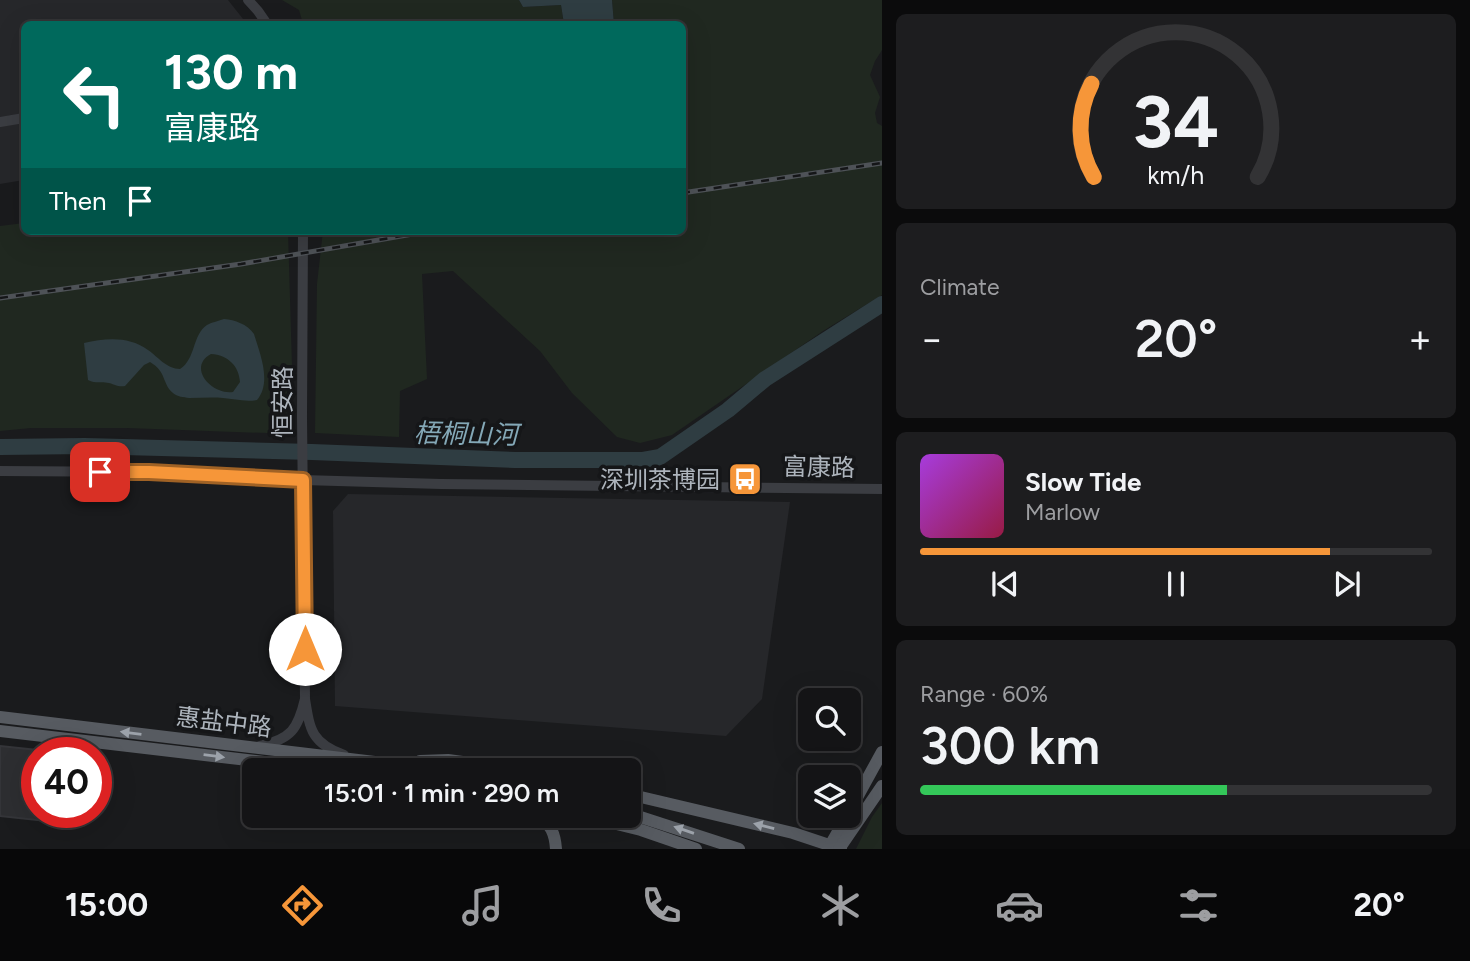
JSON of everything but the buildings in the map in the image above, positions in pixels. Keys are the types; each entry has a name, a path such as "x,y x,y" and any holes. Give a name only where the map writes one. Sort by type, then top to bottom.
{"main road":[{"name":"惠盐中路","path":"0,717 345,758"},
{"name":"惠盐中路","path":"0,731 242,759"},
{"path":"861,790 882,752"},
{"path":"835,848 882,786"},
{"path":"641,797 793,833 835,848"},
{"path":"641,817 739,849"},
{"path":"551,828 556,849"},
{"path":"633,828 696,849"},
{"path":"835,848 843,828"}],"street":[{"path":"247,0 265,21"},
{"path":"0,122 21,118"},
{"name":"恒安路","path":"303,235 302,430 306,699"},
{"name":"富康路","path":"0,471 149,472 441,484 882,489"},
{"path":"254,747 276,743 289,734 298,723 306,699"},
{"path":"306,699 308,720 321,744 351,758"}],"shaded area":[{"path":"0,0 228,0 245,21 21,21 21,180 0,184"},
{"path":"282,0 519,0 523,7 561,5 564,21 302,21 299,10"},
{"path":"519,0 612,0 614,21 564,21 561,5 523,7"},
{"path":"612,0 882,0 882,50 870,75 880,97 875,113 877,123 882,126 882,295 823,331 672,435 640,443 617,437 572,393 540,351 453,271 422,274 427,379 400,391 399,437 315,433 317,284 323,235 686,235 686,21 614,21"},
{"path":"21,223 21,235 288,235 294,434 127,428 31,428 0,431 0,226"},
{"path":"224,319 241,323 254,334 264,376 264,385 257,400 179,396 170,389 159,370 150,362 125,386 88,380 84,343 109,339 133,342 167,365 180,369 189,359 202,329","holes":["211,354 232,362 237,371 240,382 233,392 225,392 210,385 202,373 204,359"]},
{"path":"348,494 790,502 762,699 726,736 335,706 333,511"},
{"path":"882,803 882,849 856,849 872,817"}],"waterway":[{"name":"梧桐山河","path":"0,447 85,446 515,460 643,460 660,457 728,410 765,379 882,304"}],"railway":[{"path":"686,192 882,163"},
{"path":"0,298 241,264 407,235"}],"place":[{"name":"深圳茶博园","path":"745,479"}],"route":[{"path":"100,472 303,480 305,649"}]}
